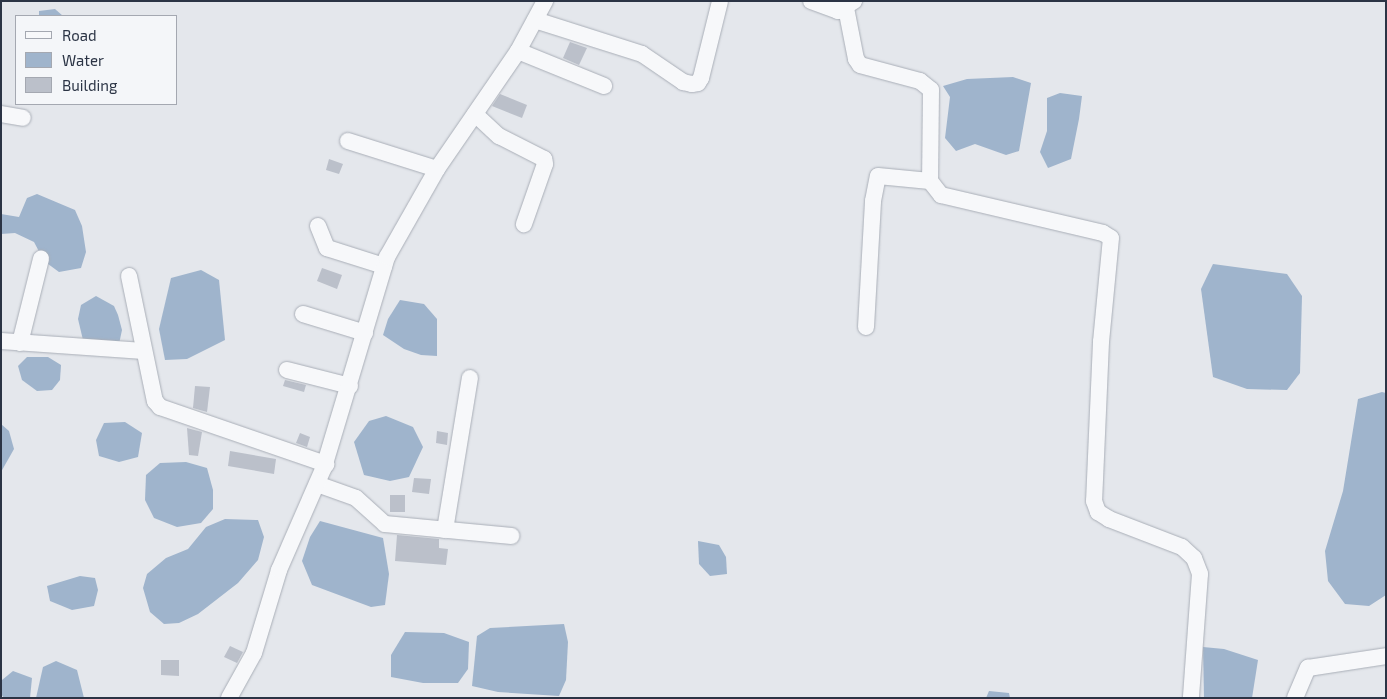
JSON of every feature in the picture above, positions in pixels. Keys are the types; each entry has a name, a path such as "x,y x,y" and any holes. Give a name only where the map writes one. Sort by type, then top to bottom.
{"street":[{"path":"229,698 254,653 279,570 326,464 384,266 437,169 518,51 545,1"},
{"path":"535,20 642,54 683,82 692,84 698,83 701,78 720,1"},
{"path":"812,1 828,9 850,5 856,59 860,65 920,81 931,90 930,181 941,195 1103,233 1110,238 1101,342 1094,502 1098,512 1109,519 1182,547 1194,558 1200,574 1191,698"},
{"path":"518,51 604,86"},
{"path":"1,114 23,118"},
{"path":"474,114 499,136 544,159 545,164 524,224"},
{"path":"348,141 437,169"},
{"path":"866,327 875,180 884,175 930,181"},
{"path":"318,226 327,248 384,266"},
{"path":"20,343 41,259"},
{"path":"129,276 155,401 160,407 326,464"},
{"path":"303,314 365,333"},
{"path":"1,340 20,343 144,351"},
{"path":"287,370 350,386"},
{"path":"445,530 470,378"},
{"path":"317,484 356,498 385,524 511,536"},
{"path":"1294,698 1308,668 1386,656"}],"water":[{"path":"55,9 62,15 39,15 39,11"},
{"path":"1013,77 1031,83 1019,151 1006,155 975,144 956,151 945,138 950,97 943,86 967,79"},
{"path":"1060,93 1082,96 1079,119 1071,159 1048,168 1040,152 1047,131 1047,98"},
{"path":"37,194 75,210 82,226 86,252 81,268 59,272 44,261 34,242 15,233 1,234 1,214 19,217 27,198"},
{"path":"1213,264 1287,274 1302,296 1300,373 1287,390 1247,389 1213,377 1201,289"},
{"path":"201,270 219,280 225,340 187,359 165,360 159,329 171,278"},
{"path":"96,296 114,306 122,330 119,344 83,340 78,319 81,305"},
{"path":"400,300 424,304 437,319 437,356 421,355 404,349 383,335 388,319"},
{"path":"27,357 48,357 61,365 60,380 52,390 37,391 22,380 18,366"},
{"path":"1382,392 1386,393 1386,595 1369,606 1345,604 1328,581 1325,551 1343,491 1358,399"},
{"path":"386,416 413,427 423,447 409,477 390,481 364,475 354,442 369,421"},
{"path":"125,422 142,433 138,457 119,462 99,456 96,440 104,423"},
{"path":"1,424 9,431 14,449 1,472"},
{"path":"186,462 207,468 213,490 213,509 201,523 177,527 154,518 145,500 146,475 160,463"},
{"path":"225,519 258,520 264,537 258,560 238,583 198,614 179,623 164,624 150,612 143,588 147,574 166,558 188,549 206,527"},
{"path":"320,521 383,538 389,574 385,605 371,607 312,585 302,561 310,537"},
{"path":"698,541 719,545 726,557 727,574 710,576 699,564"},
{"path":"80,576 95,578 98,590 94,606 72,610 50,601 47,586"},
{"path":"564,624 568,642 566,680 559,696 498,692 472,686 477,636 490,628"},
{"path":"405,632 444,633 469,642 468,669 458,683 423,683 391,677 391,655"},
{"path":"1203,647 1224,649 1258,660 1252,698 1204,698"},
{"path":"56,661 77,670 84,698 36,698 43,667"},
{"path":"13,671 32,678 30,698 4,698 1,694 2,680"},
{"path":"989,691 1009,693 1010,698 986,698"}],"building":[{"path":"570,42 587,48 579,65 563,58"},
{"path":"500,94 527,105 522,118 492,106"},
{"path":"329,159 343,164 339,174 326,170"},
{"path":"322,268 342,275 337,289 317,281"},
{"path":"285,380 306,385 304,392 283,386"},
{"path":"195,386 210,387 207,412 193,408"},
{"path":"187,428 202,432 198,456 189,455"},
{"path":"437,431 448,433 447,445 436,443"},
{"path":"300,433 310,437 307,447 296,443"},
{"path":"230,451 276,459 274,474 228,466"},
{"path":"414,478 431,479 429,494 412,492"},
{"path":"390,495 405,495 405,512 390,512"},
{"path":"397,535 439,539 439,548 448,549 446,565 395,561"},
{"path":"230,646 243,652 237,663 224,657"},
{"path":"161,660 179,660 179,676 161,675"}]}
